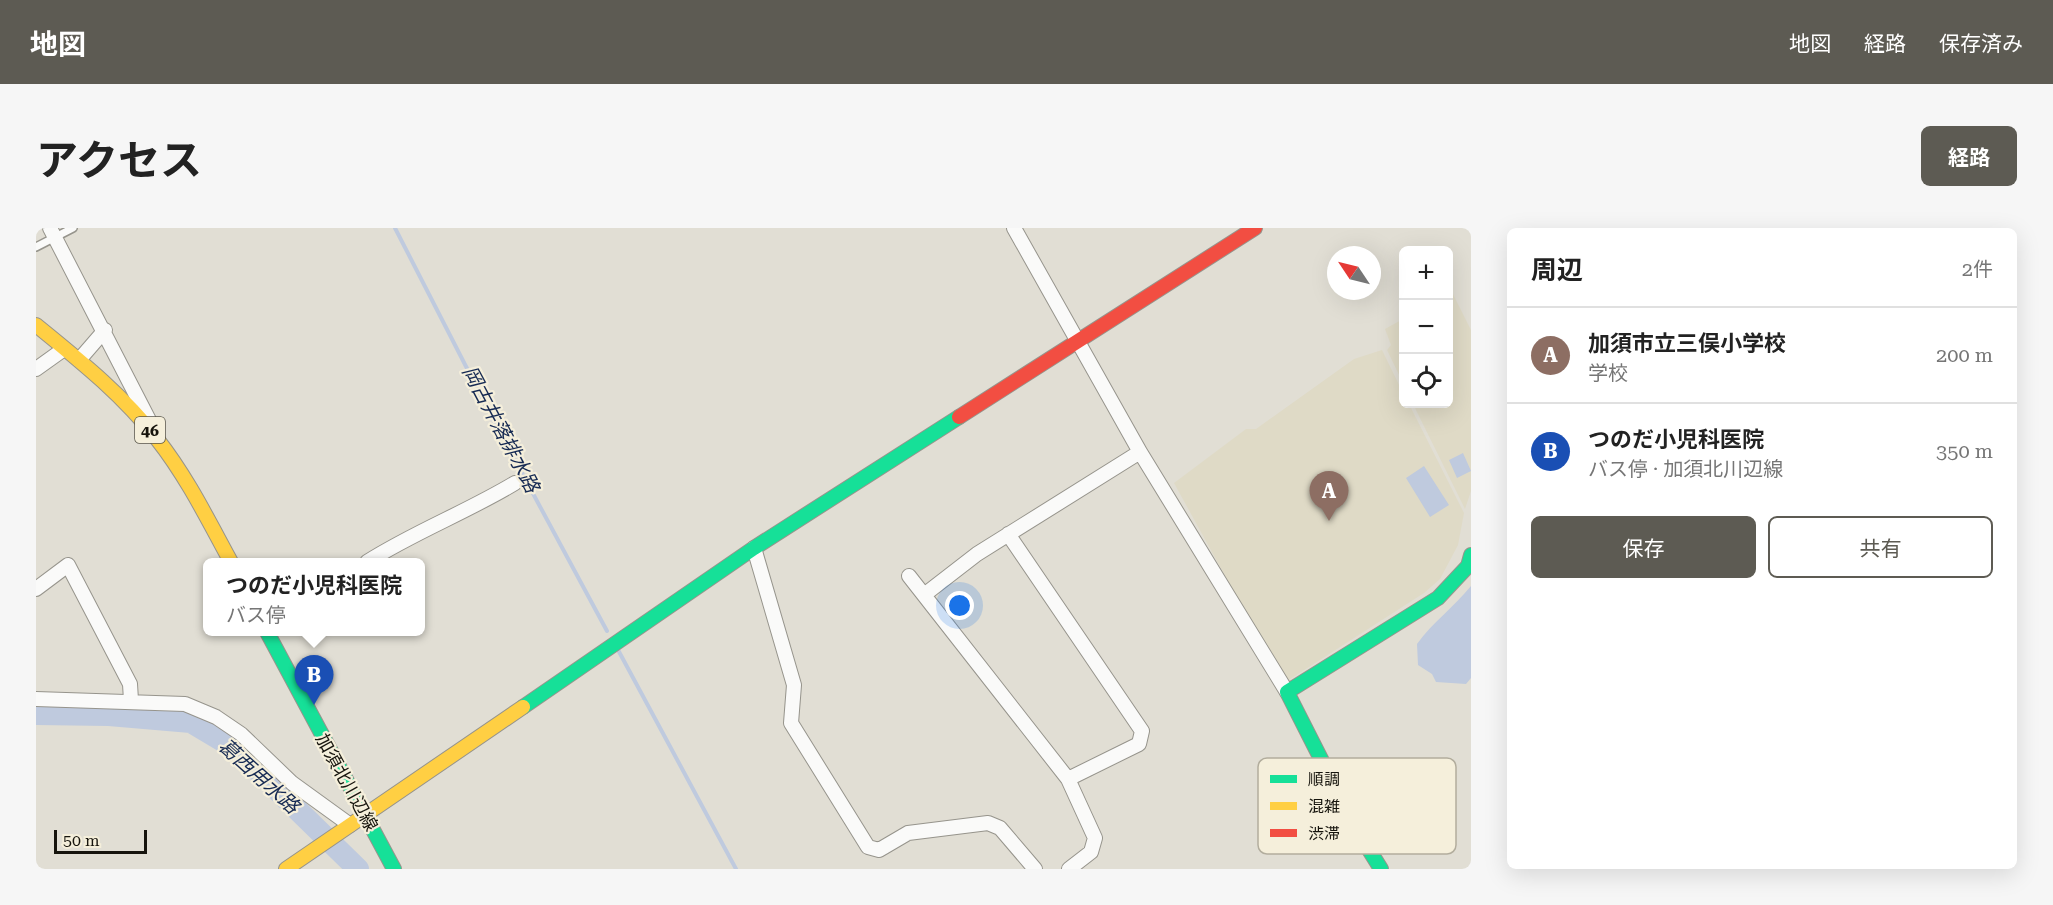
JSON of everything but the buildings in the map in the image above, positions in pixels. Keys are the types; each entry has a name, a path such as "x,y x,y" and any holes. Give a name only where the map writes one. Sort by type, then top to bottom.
{"street":[{"path":"1014,228 1140,452 1287,692 1320,758"},
{"path":"286,869 613,642 754,548 1255,228"},
{"path":"52,233 145,408 157,438"},
{"name":"46","path":"36,326 79,360 157,438 178,469 229,558"},
{"path":"79,360 105,330"},
{"path":"36,369 64,349"},
{"path":"924,596 977,554 1140,452"},
{"path":"374,558 437,522 485,501 515,483"},
{"path":"1008,534 1142,731 1139,744 1068,779"},
{"path":"754,548 794,685 791,723 868,847 879,850 908,833 988,823 1000,828 1035,869"},
{"path":"1287,692 1438,598 1468,566 1471,555"},
{"path":"36,589 68,565 130,684 130,700"},
{"path":"909,576 1068,779 1095,838 1091,852 1069,869"},
{"name":"加須北川辺線","path":"269,636 364,815 395,868"},
{"path":"36,699 130,700 185,704 216,717 241,734 302,792 350,825"},
{"path":"1372,854 1381,869"}],"lane":[{"path":"36,247 52,233 73,228"}],"shaded area":[{"path":"1453,294 1471,330 1471,491 1465,509 1415,408 1453,408"},
{"path":"1399,321 1399,375 1387,350 1391,345 1385,329"},
{"path":"1382,350 1399,385 1399,408 1411,408 1464,513 1458,545 1440,579 1424,593 1284,683 1174,483 1246,429 1256,429 1354,359"}],"water":[{"path":"1463,453 1471,471 1457,478 1449,460"},
{"path":"1424,466 1449,505 1430,517 1406,478"},
{"path":"1471,586 1471,678 1466,684 1436,682 1432,674 1418,665 1417,644"}],"waterway":[{"name":"岡古井落排水路","path":"395,228 495,423 607,631"},
{"name":"岡古井落排水路","path":"617,648 736,869"},
{"name":"葛西用水路","path":"36,714 109,715 191,722 233,747 358,869"}],"traffic: fast":[{"path":"523,707 754,548 959,417"},
{"path":"1320,758 1287,692 1438,598 1468,566 1471,555"},
{"path":"269,636 394,869"},
{"path":"1372,854 1381,869"}],"traffic: slow":[{"path":"36,325 100,379 144,423 168,453 188,484 229,558"},
{"path":"286,869 523,707"}],"traffic: jam":[{"path":"959,417 1255,228"}],"place":[{"name":"加須市立三俣小学校","path":"1329,521"},
{"name":"つのだ小児科医院","path":"314,705"}]}
